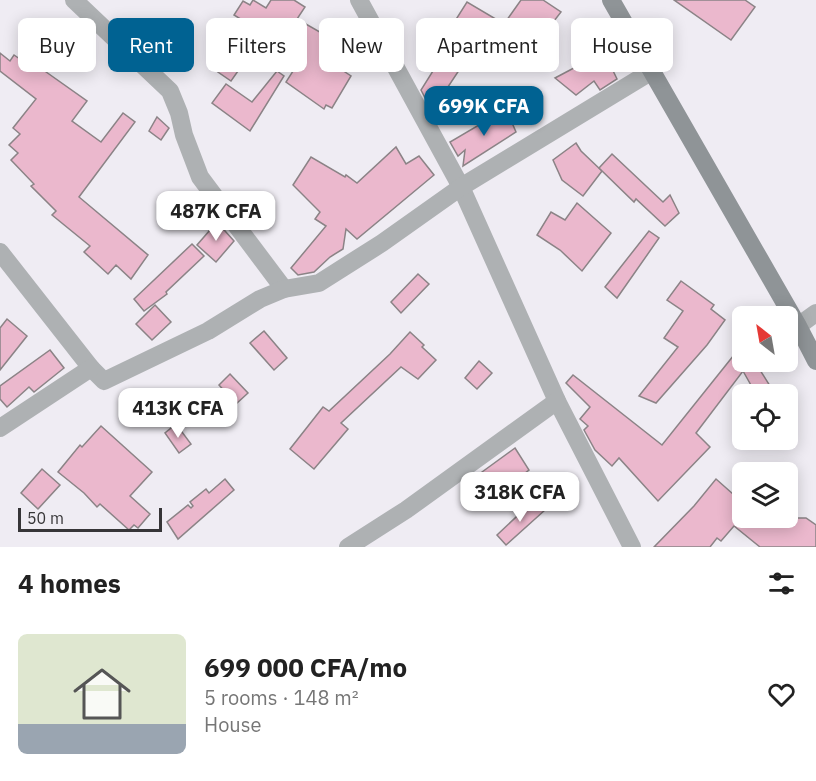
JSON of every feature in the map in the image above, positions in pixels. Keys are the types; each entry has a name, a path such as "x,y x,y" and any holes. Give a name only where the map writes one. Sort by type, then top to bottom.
{"street":[{"path":"74,0 170,91 200,177 284,289"},
{"path":"359,0 462,187 557,401 632,547"},
{"path":"611,0 621,18"},
{"path":"0,252 91,368 104,381 208,331 260,299 284,289 320,283 462,187 650,72"},
{"path":"653,72 787,306"},
{"path":"816,313 798,326 816,361"},
{"path":"0,428 91,368"},
{"path":"348,547 405,510 557,401"}],"building":[{"path":"253,0 266,8 271,0 294,0 305,7 298,18 239,18 234,15 243,1 250,5"},
{"path":"521,0 543,0 561,12 556,18 508,18"},
{"path":"674,0 745,0 755,7 731,40"},
{"path":"467,2 494,18 457,18"},
{"path":"307,25 319,32 319,72 345,72 351,76 332,108 326,105 324,109 286,82 292,72 307,72"},
{"path":"0,53 10,61 14,55 18,58 18,72 46,72 87,101 72,121 101,142 123,113 135,122 79,197 148,255 131,279 116,265 108,274 84,252 90,246 52,215 56,211 31,186 34,184 11,160 18,153 9,145 20,134 13,128 36,99 0,71"},
{"path":"571,70 571,72 614,72 617,79 600,90 594,81 576,95 555,78"},
{"path":"218,72 237,72 231,81"},
{"path":"276,72 284,76 250,131 212,103 226,84 252,102"},
{"path":"432,72 458,72 432,111 421,90"},
{"path":"506,109 516,132 463,166 465,150 458,156 450,142"},
{"path":"157,117 169,128 161,140 149,131"},
{"path":"576,143 602,171 583,196 562,180 553,160"},
{"path":"396,147 406,164 419,156 434,175 357,239 346,229 343,249 330,257 314,272 298,275 291,268 326,226 315,219 320,212 293,185 311,157 357,183"},
{"path":"612,154 663,202 670,195 679,213 665,226 636,199 634,202 599,168"},
{"path":"577,203 611,233 582,271 560,250 537,235 551,212 565,220"},
{"path":"217,222 234,241 216,262 197,245"},
{"path":"649,231 659,238 617,298 605,287"},
{"path":"192,244 204,256 166,292 167,294 144,311 134,299"},
{"path":"418,274 429,284 401,313 391,302"},
{"path":"681,281 714,305 711,309 725,320 707,345 656,403 639,396 678,347 664,338 683,311 667,300"},
{"path":"155,305 171,322 152,340 136,324"},
{"path":"7,319 27,336 0,370 0,328"},
{"path":"264,331 287,358 274,370 250,343"},
{"path":"410,332 436,360 418,379 401,367 341,423 348,429 314,469 290,449 323,407 329,411"},
{"path":"50,350 64,368 34,392 29,387 7,407 0,399 0,386"},
{"path":"732,358 732,372 742,372 696,433 710,447 658,501 619,458 612,466 595,450 584,430 588,426 580,419 590,407 566,383 573,375 662,445"},
{"path":"479,361 492,373 477,389 465,378"},
{"path":"744,372 761,372 769,384 750,384"},
{"path":"230,374 248,393 236,404 219,385"},
{"path":"176,424 191,444 179,453 165,433"},
{"path":"101,426 152,472 130,496 150,514 138,528 134,525 129,530 100,504 97,507 58,472 80,445 82,447"},
{"path":"515,448 529,470 490,500 471,480"},
{"path":"42,469 60,485 38,509 21,493"},
{"path":"225,479 234,490 178,539 167,522 188,505 191,508 193,506 190,502 206,489 209,493"},
{"path":"716,479 732,493 732,528 721,541 717,538 710,547 654,547 694,506"},
{"path":"531,503 545,510 506,545 497,535"},
{"path":"798,518 806,518 816,525 816,547 760,547 736,528 798,528"}]}
